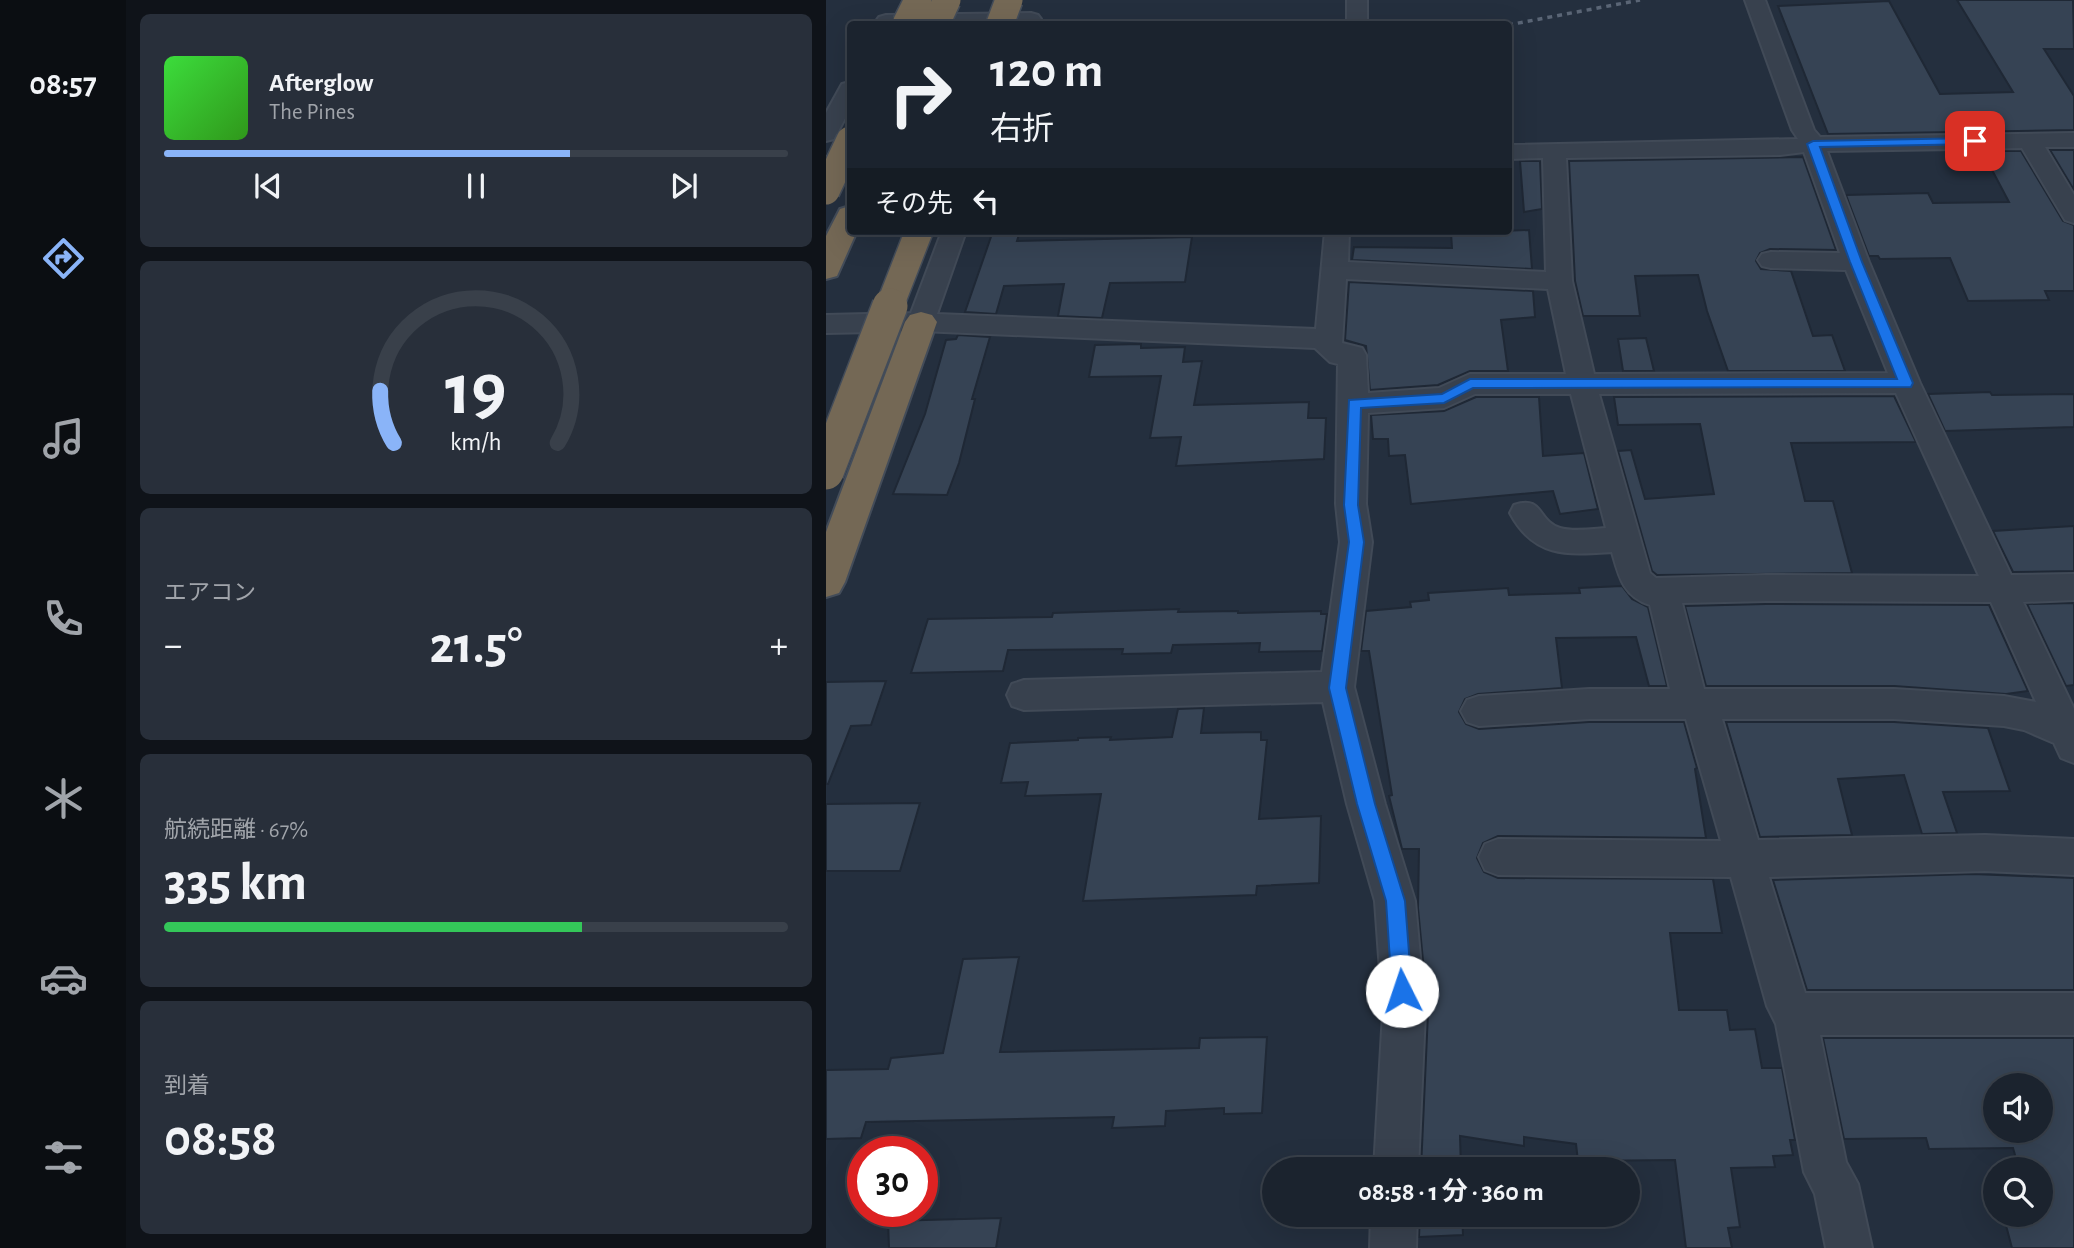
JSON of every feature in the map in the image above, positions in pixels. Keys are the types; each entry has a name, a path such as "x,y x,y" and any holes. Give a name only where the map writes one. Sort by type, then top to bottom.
{"highway":[{"path":"908,21 918,0"},
{"path":"1001,21 1009,0"},
{"path":"826,191 847,146"},
{"path":"826,269 847,222"},
{"path":"826,471 917,235"},
{"path":"826,582 922,322"}],"street":[{"path":"1357,0 1357,21"},
{"path":"1755,0 1803,130 1813,144 1856,262 1906,383 2071,740"},
{"path":"886,21 951,11 1032,14"},
{"path":"826,134 839,110"},
{"path":"1512,152 2074,140"},
{"path":"2029,141 2074,215"},
{"path":"1554,152 1559,281 1590,419 1593,419 1636,580 1651,592 1742,587 2000,590 2074,587"},
{"path":"922,322 953,235"},
{"path":"1337,235 1328,346 1340,355 1352,355 1354,404 1351,505 1356,542 1337,688 1366,804 1395,901 1404,1013 1397,1157"},
{"path":"1771,260 1856,262"},
{"path":"1336,270 1559,281"},
{"path":"826,324 922,322 1329,339"},
{"path":"1354,404 1444,398 1470,384 1906,383"},
{"path":"1525,513 1531,525 1553,541 1623,539"},
{"path":"1663,590 1788,1006 1795,1014 1826,1172 1835,1184 1849,1248"},
{"path":"1024,695 1337,688"},
{"path":"1479,711 1589,704 1695,702 1894,704 2028,715 2071,740"},
{"path":"1498,857 1743,859 1985,853 2074,857"},
{"path":"1795,1014 2074,1014"},
{"path":"1392,1248 1393,1227"}],"building":[{"path":"1957,0 2073,0 2074,49 2044,49 2074,96 2074,130 1828,134 1778,6 1889,1 1940,94 2013,92"},
{"path":"2050,150 2074,150 2074,190"},
{"path":"1982,151 2021,151 2063,221 2074,225 2074,291 2045,291 2049,300 1968,301 1950,258 1880,259 1878,256 1869,256 1846,195 1928,193 1933,203 2009,202"},
{"path":"1803,157 1836,250 1770,249 1760,253 1756,261 1761,269 1791,271 1813,336 1832,335 1845,371 1728,371 1707,311 1698,275 1635,276 1640,316 1583,316 1575,281 1569,161"},
{"path":"1520,161 1540,161 1542,209 1524,212"},
{"path":"1529,230 1532,269 1352,260 1354,247 1452,248 1451,235 1512,235 1512,231"},
{"path":"992,235 1019,235 1017,241 1192,237 1185,282 1110,283 1102,318 1058,316 1064,284 1004,286 996,314 965,312"},
{"path":"1349,282 1533,291 1535,317 1501,320 1508,371 1470,371 1438,385 1370,390 1366,346 1345,340"},
{"path":"958,335 990,337 972,399 975,399 959,463 947,495 893,494 925,414 946,340 956,339"},
{"path":"1646,338 1654,371 1623,371 1618,339"},
{"path":"1141,344 1141,348 1185,347 1183,362 1202,361 1194,405 1309,402 1308,418 1326,418 1324,459 1176,466 1181,437 1150,438 1161,376 1089,377 1095,345"},
{"path":"1990,392 1992,395 2074,394 2074,427 1945,431 1928,394"},
{"path":"1894,396 1916,442 1791,443 1805,501 1833,501 1852,573 1657,575 1652,571 1618,451 1631,450 1645,499 1714,494 1700,424 1618,425 1614,397"},
{"path":"1476,397 1539,397 1543,456 1584,453 1598,509 1560,514 1553,491 1411,504 1405,455 1389,456 1388,439 1373,439 1371,415 1444,411"},
{"path":"2074,526 2074,571 2013,572 1993,531"},
{"path":"1622,586 1632,599 1648,607 1667,686 1649,686 1636,637 1556,638 1562,688 1478,694 1465,699 1459,712 1466,724 1479,729 1589,722 1684,722 1697,768 1695,769 1706,838 1498,836 1483,843 1477,858 1484,872 1498,878 1713,879 1722,933 1670,933 1679,1010 1727,1010 1730,1030 1755,1029 1762,1068 1782,1068 1795,1140 1790,1140 1793,1155 1773,1156 1775,1167 1731,1168 1740,1227 1728,1228 1732,1248 1686,1248 1675,1160 1578,1157 1576,1144 1524,1137 1524,1146 1460,1136 1461,1157 1422,1157 1428,1013 1418,908 1419,849 1402,849 1389,796 1392,795 1369,651 1361,651 1366,611 1411,607 1410,602 1429,600 1428,593 1508,588 1509,595 1580,593 1579,588"},
{"path":"2074,603 2074,685 2066,686 2027,604"},
{"path":"1989,605 2028,691 2006,694 1894,686 1706,686 1685,606"},
{"path":"1179,609 1178,612 1238,613 1321,611 1321,614 1327,614 1322,651 1259,652 1260,643 1173,645 1171,653 1122,654 1123,649 1008,650 1003,671 911,673 928,619 1052,617 1053,613"},
{"path":"886,681 871,725 851,726 826,784 826,682"},
{"path":"1204,708 1201,733 1261,732 1261,740 1267,740 1259,819 1321,816 1319,883 1257,886 1256,895 1083,901 1101,794 1025,796 1028,782 1001,783 1010,743 1078,738 1111,737 1110,740 1172,737 1178,709"},
{"path":"1726,722 1894,722 1988,728 2010,791 1943,792 1957,833 1922,834 1904,775 1838,779 1852,835 1760,837"},
{"path":"920,803 900,871 826,871 826,804"},
{"path":"1973,874 2074,878 2074,990 1807,990 1773,880"},
{"path":"1019,957 1000,1052 1199,1048 1200,1038 1267,1037 1262,1113 1224,1114 1224,1108 1166,1111 1165,1126 1112,1128 1114,1117 866,1122 862,1136 826,1139 826,1070 888,1069 891,1058 943,1053 963,959"},
{"path":"1823,1038 2074,1038 2074,1248 2012,1248 2006,1227 2053,1227 2053,1157 2016,1157 2013,1148 1929,1149 1926,1138 1844,1139"},
{"path":"1001,1218 996,1248 889,1248 888,1227 938,1227 938,1220"},
{"path":"1419,1227 1463,1227 1463,1235 1419,1237"}],"railway":[{"path":"1512,24 1640,0"},
{"path":"826,157 847,153"}],"route":[{"path":"1402,991 1395,901 1366,804 1337,688 1356,542 1351,505 1354,404 1444,398 1470,384 1906,383 1856,262 1813,144 1975,141"}]}
